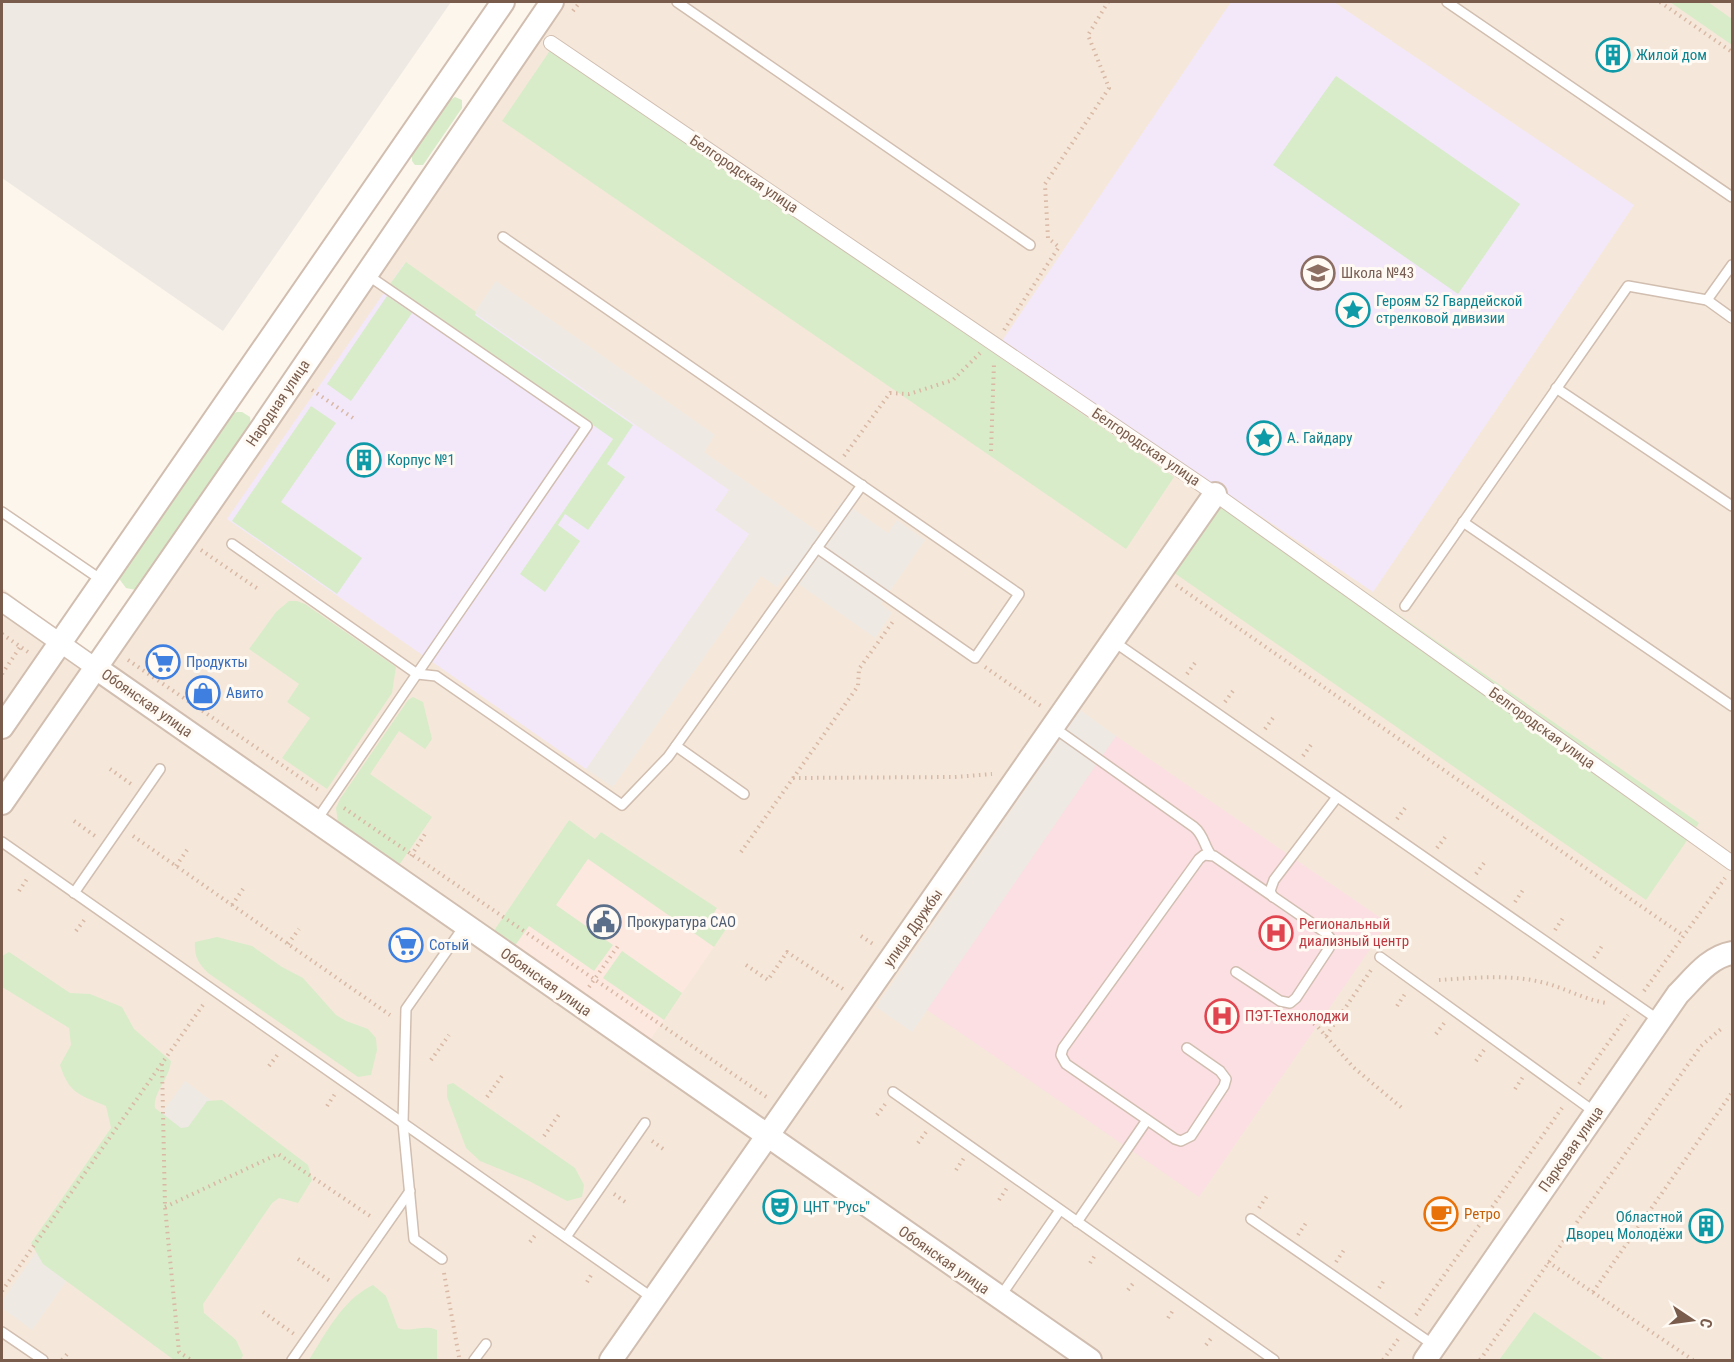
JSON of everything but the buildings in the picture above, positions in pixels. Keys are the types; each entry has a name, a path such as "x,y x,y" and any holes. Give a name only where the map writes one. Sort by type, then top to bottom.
{"street":[{"path":"2,727 503,2"},
{"name":"Народная улица","path":"2,803 552,2"},
{"name":"Белгородская улица","path":"551,44 1215,494 1732,862"},
{"name":"улица Дружбы","path":"611,1360 768,1137 1048,717 1113,641 1215,494"},
{"name":"Обоянская улица","path":"2,602 1090,1360"},
{"name":"Парковая улица","path":"1430,1353 1678,994 1703,968 1724,955 1732,953"}],"lane":[{"path":"676,2 1030,246"},
{"path":"1447,2 1732,197"},
{"path":"503,237 1019,594 975,658 817,548"},
{"path":"1707,300 1732,265"},
{"path":"315,821 587,426 366,274"},
{"path":"1405,606 1628,286 1707,300 1732,318"},
{"path":"1556,388 1732,506"},
{"path":"232,544 417,674 436,676 622,805 668,758 862,485"},
{"path":"2,512 103,581"},
{"path":"1463,522 1732,706"},
{"path":"1113,641 1660,1021"},
{"path":"1048,717 1200,831 1211,855 1326,933 1331,941 1329,948 1296,998 1290,1003 1283,1003 1236,972"},
{"path":"676,746 744,794"},
{"path":"74,893 160,769"},
{"path":"1273,897 1270,891 1272,884 1337,797"},
{"path":"2,842 654,1299"},
{"path":"1187,1048 1223,1073 1226,1079 1224,1086 1191,1136 1185,1141 1178,1141 1066,1064 1061,1052 1199,859 1204,855 1211,855"},
{"path":"442,1259 414,1239 403,1123 406,1009 465,925"},
{"path":"1380,957 1596,1113"},
{"path":"893,1092 1274,1360"},
{"path":"1077,1222 1147,1120"},
{"path":"566,1237 645,1123"},
{"path":"292,1360 410,1191"},
{"path":"999,1298 1060,1210"},
{"path":"1251,1219 1407,1327 1430,1353"},
{"path":"2,1332 43,1360"},
{"path":"474,1360 486,1344"}],"path":[{"path":"836,467 890,393 909,394 953,380 995,345 1059,247 1048,238 1045,184 1109,88 1088,35 1108,2"},
{"path":"1660,2 1732,51"},
{"path":"992,451 995,345 1004,329"},
{"path":"312,390 356,420"},
{"path":"201,550 258,589"},
{"path":"1160,574 1684,936"},
{"path":"741,852 858,686 859,669 903,607"},
{"path":"2,634 45,664"},
{"path":"2,674 20,647"},
{"path":"126,658 774,1102"},
{"path":"975,658 1048,717"},
{"path":"110,769 144,793"},
{"path":"792,778 955,777 999,774"},
{"path":"74,821 108,844"},
{"path":"120,827 405,1026"},
{"path":"396,877 425,834"},
{"path":"176,866 187,850"},
{"path":"1383,1360 1726,876"},
{"path":"232,905 243,889"},
{"path":"288,945 299,929"},
{"path":"861,936 879,948"},
{"path":"578,1004 618,946"},
{"path":"746,965 768,980 787,952 848,993"},
{"path":"1326,1036 1380,957"},
{"path":"1414,982 1517,978 1541,982 1599,1002 1617,1005 1635,1004"},
{"path":"2,1291 213,990"},
{"path":"1283,1003 1317,1026 1353,1067 1402,1108"},
{"path":"1480,1360 1701,1046 1721,1029"},
{"path":"432,1060 449,1035"},
{"path":"162,1063 165,1207 180,1352 190,1360"},
{"path":"487,1097 504,1073"},
{"path":"1593,1292 1731,1094"},
{"path":"544,1136 560,1113"},
{"path":"165,1207 278,1154 386,1226"},
{"path":"298,1259 342,1289"},
{"path":"442,1259 459,1360"},
{"path":"1548,1262 1693,1360"},
{"path":"263,1312 306,1341"},
{"path":"62,1360 69,1352"}],"shaded area":[{"path":"2,2 451,2 223,331 2,178"},
{"path":"543,2 1732,2 1732,1360 2,1360 2,588 89,655"},
{"name":"Школа №43","path":"1231,2 1334,2 1634,205 1373,592 1002,341"},
{"path":"404,264 729,490 715,510 749,534 586,769 227,519"},
{"path":"496,281 715,435 704,452 820,533 842,501 888,533 897,520 925,540 881,604 892,613 875,638 786,575 777,587 761,576 613,787 586,769 749,534 715,510 729,490 474,313"},
{"path":"1080,710 1116,736 912,1032 876,1007"},
{"path":"1116,736 1388,923 1199,1197 927,1010"},
{"path":"569,820 595,839 601,832 733,919 649,1041 493,932"},
{"path":"185,1081 213,1102 99,1235 32,1330 2,1308 2,1301 128,1121 147,1134"}],"green space":[{"path":"1670,2 1708,2 1732,19 1732,45"},
{"path":"551,49 1174,477 1126,549 502,121"},
{"path":"1336,76 1520,204 1458,294 1273,165"},
{"path":"455,97 462,100 462,108 423,165 415,165 412,155 450,100"},
{"path":"406,262 476,312 475,315 633,425 607,464 625,477 588,530 565,514 558,525 580,541 545,592 520,574 613,439 390,284"},
{"path":"387,296 412,313 351,401 327,384"},
{"path":"311,406 336,423 281,502 362,558 337,594 232,521"},
{"path":"237,412 250,417 251,427 136,590 126,588 120,580 120,575 232,414"},
{"path":"1223,493 1699,823 1646,900 1170,570"},
{"path":"289,601 305,604 396,667 392,693 327,789 282,758 310,718 287,702 299,684 249,649 276,612"},
{"path":"413,697 423,702 432,739 425,749 399,731 370,774 432,817 397,868 338,824 336,808 408,700"},
{"path":"569,820 595,839 601,832 717,908 711,918 726,929 714,947 588,859 556,905 613,945 594,971 529,926 514,947 493,932"},
{"path":"217,937 252,946 282,967 303,978 336,1015 368,1029 376,1038 377,1050 371,1075 358,1077 208,973 197,959 195,942"},
{"path":"622,951 682,993 664,1020 603,978"},
{"path":"9,952 70,993 90,994 122,1007 134,1029 171,1061 156,1097 155,1108 181,1128 188,1127 207,1101 222,1100 308,1165 312,1180 298,1203 279,1198 272,1203 203,1304 204,1313 236,1340 243,1355 241,1360 174,1360 43,1264 31,1243 111,1128 106,1106 77,1092 63,1075 60,1065 71,1045 69,1028 2,987 2,956"},
{"path":"453,1083 575,1168 584,1185 582,1197 567,1201 529,1181 480,1161 466,1148 447,1097 447,1085"},
{"path":"373,1285 386,1296 398,1328 437,1330 437,1360 309,1360 344,1308 362,1291"},
{"path":"1534,1312 1603,1359 1499,1360"}],"place":[{"name":"Жилой дом","path":"1613,55"},
{"name":"Школа №43","path":"1318,273"},
{"name":"Героям 52 Гвардейской стрелковой дивизии","path":"1353,310"},
{"name":"А. Гайдару","path":"1264,438"},
{"name":"Корпус №1","path":"364,460"},
{"name":"Продукты","path":"163,662"},
{"name":"Авито","path":"203,693"},
{"name":"Прокуратура САО","path":"604,922"},
{"name":"Региональный диализный центр","path":"1276,933"},
{"name":"Сотый","path":"406,945"},
{"name":"ПЭТ-Технолоджи","path":"1222,1016"},
{"name":"ЦНТ \"Русь\"","path":"780,1207"},
{"name":"Ретро","path":"1441,1214"},
{"name":"Областной Дворец Молодёжи","path":"1706,1226"}]}
